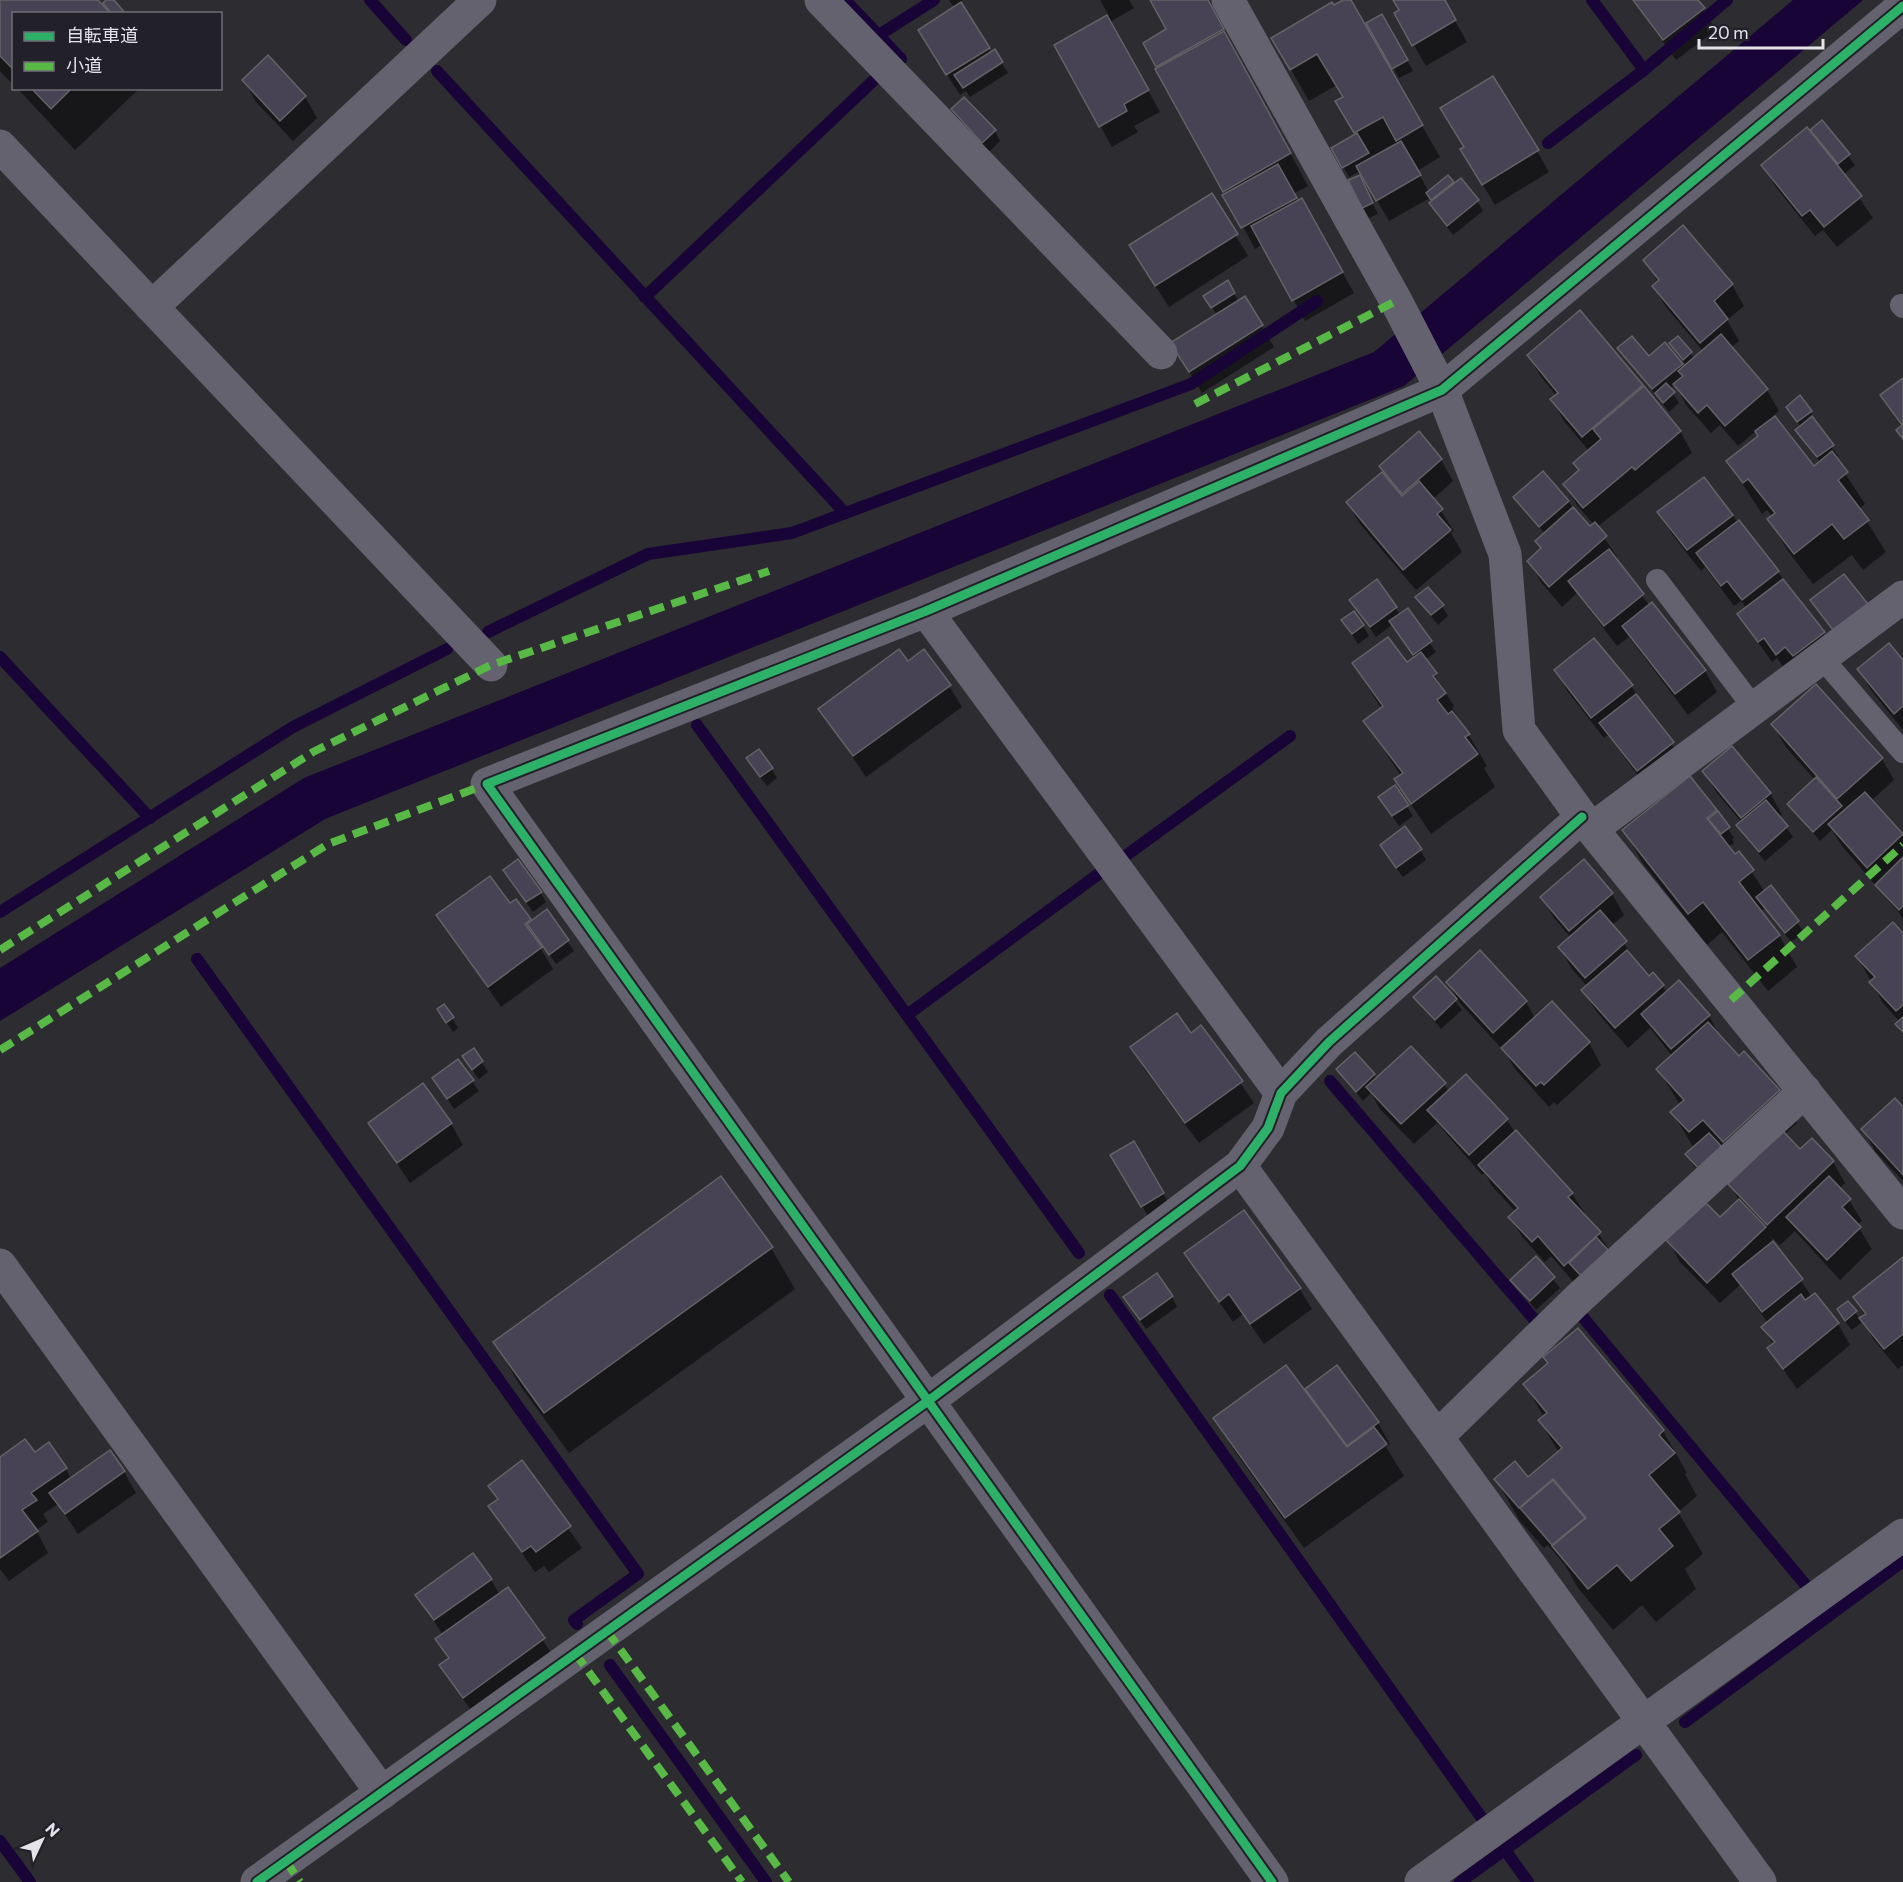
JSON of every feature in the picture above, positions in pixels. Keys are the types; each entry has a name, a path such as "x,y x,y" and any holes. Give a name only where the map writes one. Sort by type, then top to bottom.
{"street":[{"path":"152,307 480,0"},
{"path":"821,0 1161,353"},
{"path":"1228,0 1401,310 1437,382 1505,554 1520,730 1587,823 1903,1213"},
{"path":"1272,1882 487,784 926,611 1437,382 1903,6"},
{"path":"0,146 491,665"},
{"path":"257,1882 928,1401 1240,1166 1268,1128 1281,1093 1329,1042 1587,823 1754,708 1903,597"},
{"path":"926,611 1281,1093"},
{"path":"1437,1437 1578,1299 1805,1091"},
{"path":"1240,1166 1760,1882"},
{"path":"0,1265 382,1793"},
{"path":"1421,1882 1903,1535"}],"lane":[{"path":"1657,580 1754,708"},
{"path":"1822,658 1903,752"}],"shaded area":[{"path":"1793,0 1863,0 1404,386 325,819 0,1021 0,968 304,778 1374,352"}],"building":[{"path":"0,0 98,0 109,12 12,12 12,68 0,56"},
{"path":"106,0 114,0 124,12 110,12 103,3"},
{"path":"1150,0 1208,0 1224,29 1156,67 1143,43 1166,29"},
{"path":"1343,0 1351,0 1423,125 1396,141 1383,117 1354,133 1335,101 1343,97 1317,54 1290,70 1271,38 1332,2 1334,5"},
{"path":"1393,0 1445,0 1456,20 1412,46 1394,13 1399,10"},
{"path":"1633,0 1698,0 1705,8 1663,40"},
{"path":"961,2 990,48 946,75 918,30"},
{"path":"1382,14 1408,60 1392,69 1366,23"},
{"path":"1107,15 1149,90 1124,104 1127,111 1099,127 1054,45"},
{"path":"1224,31 1291,153 1223,192 1155,69"},
{"path":"995,49 1003,62 963,88 954,75"},
{"path":"268,55 306,96 280,121 242,80"},
{"path":"1493,76 1539,150 1482,185 1460,149 1464,147 1440,108"},
{"path":"33,90 70,90 51,109"},
{"path":"964,97 996,130 982,143 951,109"},
{"path":"1822,120 1850,154 1838,164 1810,130"},
{"path":"1807,127 1862,196 1824,227 1810,210 1802,216 1761,165"},
{"path":"1357,133 1369,153 1342,168 1331,148"},
{"path":"1401,141 1421,175 1376,201 1356,166"},
{"path":"1278,164 1297,198 1241,228 1222,195"},
{"path":"1360,175 1373,203 1362,208 1348,180"},
{"path":"1448,175 1454,182 1431,200 1426,193"},
{"path":"1461,178 1479,200 1447,226 1429,203"},
{"path":"1212,193 1238,234 1155,286 1129,245"},
{"path":"1302,198 1343,272 1292,301 1251,226"},
{"path":"1683,225 1733,284 1714,301 1728,319 1700,343 1652,286 1659,280 1643,260"},
{"path":"1228,280 1235,293 1211,308 1203,296"},
{"path":"1245,296 1263,325 1189,372 1170,343"},
{"path":"1580,310 1643,385 1582,437 1550,399 1558,393 1527,355"},
{"path":"1721,334 1768,389 1725,426 1707,405 1698,413 1673,384 1683,376 1678,371"},
{"path":"1632,336 1649,356 1665,342 1683,364 1652,389 1617,348"},
{"path":"1678,336 1692,352 1683,360 1669,343"},
{"path":"1903,378 1903,439 1896,430 1902,425 1880,395"},
{"path":"1666,383 1675,392 1663,403 1655,393"},
{"path":"1644,386 1681,431 1635,470 1632,467 1583,508 1563,484 1579,470 1573,463 1601,439 1593,429"},
{"path":"1800,395 1812,411 1797,422 1786,407"},
{"path":"1775,416 1814,466 1832,451 1848,472 1838,480 1869,520 1844,539 1832,524 1794,554 1767,519 1775,513 1748,479 1743,483 1726,461 1758,436 1755,431"},
{"path":"1812,416 1834,445 1817,457 1795,430"},
{"path":"1419,431 1442,459 1402,494 1379,466"},
{"path":"1543,471 1569,501 1539,527 1513,497"},
{"path":"1382,472 1402,496 1419,481 1443,509 1437,514 1451,530 1403,570 1346,502"},
{"path":"1704,477 1733,515 1687,550 1657,512"},
{"path":"1573,507 1590,526 1595,522 1607,536 1549,587 1527,561 1541,548 1535,541"},
{"path":"1739,520 1779,571 1742,600 1727,581 1721,586 1696,553"},
{"path":"1609,549 1644,594 1604,626 1568,581"},
{"path":"1844,574 1868,604 1833,630 1810,600"},
{"path":"1377,579 1397,607 1370,627 1349,600"},
{"path":"1783,579 1825,632 1793,656 1785,647 1776,655 1764,638 1758,642 1737,614"},
{"path":"1428,587 1444,605 1431,615 1415,597"},
{"path":"1652,602 1706,670 1675,694 1622,626"},
{"path":"1408,608 1432,641 1413,655 1389,621"},
{"path":"1354,611 1364,625 1352,634 1341,620"},
{"path":"1388,637 1407,662 1421,652 1437,673 1433,676 1446,693 1437,700 1448,714 1452,711 1470,734 1465,737 1478,754 1411,804 1394,779 1403,773 1363,721 1383,706 1352,663"},
{"path":"1594,638 1633,685 1591,718 1554,670"},
{"path":"1889,643 1903,660 1903,706 1894,714 1857,669"},
{"path":"899,649 908,661 924,649 951,685 853,756 818,709"},
{"path":"1816,684 1883,758 1837,799 1771,724"},
{"path":"1636,694 1674,742 1637,771 1599,723"},
{"path":"1732,746 1771,793 1741,818 1702,771"},
{"path":"759,749 773,768 760,777 746,758"},
{"path":"1690,776 1717,810 1707,818 1735,854 1739,851 1754,870 1739,882 1780,935 1748,960 1703,902 1688,914 1622,830"},
{"path":"1816,777 1842,806 1813,832 1787,804"},
{"path":"1395,785 1409,805 1392,816 1378,797"},
{"path":"1865,792 1903,834 1867,868 1828,824"},
{"path":"1766,800 1788,826 1759,852 1736,825"},
{"path":"1718,811 1730,827 1721,834 1708,819"},
{"path":"1405,826 1422,849 1396,868 1380,845"},
{"path":"1903,857 1903,906 1899,910 1875,885"},
{"path":"518,859 542,892 526,902 503,870"},
{"path":"1584,859 1613,893 1569,931 1540,897"},
{"path":"490,876 510,903 516,899 531,919 525,924 542,947 488,987 436,915"},
{"path":"1771,885 1799,921 1785,933 1756,897"},
{"path":"547,909 569,940 549,955 527,924"},
{"path":"1600,910 1627,941 1585,978 1558,947"},
{"path":"1893,922 1903,933 1903,1005 1896,1011 1869,982 1875,977 1855,956"},
{"path":"1480,950 1527,1001 1493,1033 1446,982"},
{"path":"1627,950 1649,976 1653,972 1664,985 1615,1028 1581,990"},
{"path":"1436,976 1457,999 1435,1020 1413,997"},
{"path":"1679,980 1710,1015 1671,1049 1641,1014"},
{"path":"1552,1001 1590,1042 1544,1085 1541,1082 1536,1086 1501,1048"},
{"path":"444,1004 454,1017 446,1023 437,1009"},
{"path":"1177,1013 1191,1033 1201,1025 1243,1081 1185,1123 1130,1047"},
{"path":"1903,1017 1903,1032 1895,1024"},
{"path":"1708,1022 1739,1056 1744,1051 1780,1090 1723,1142 1703,1120 1689,1132 1670,1112 1684,1100 1656,1069"},
{"path":"1411,1046 1446,1083 1401,1124 1366,1087"},
{"path":"474,1048 483,1061 472,1070 462,1056"},
{"path":"1355,1052 1375,1074 1356,1092 1336,1069"},
{"path":"458,1059 474,1080 447,1099 432,1078"},
{"path":"1466,1074 1508,1119 1469,1155 1427,1110"},
{"path":"423,1083 452,1123 397,1163 368,1123"},
{"path":"1895,1098 1903,1107 1903,1175 1861,1129"},
{"path":"1516,1130 1573,1193 1568,1197 1601,1232 1564,1266 1538,1236 1532,1242 1508,1217 1518,1208 1478,1165"},
{"path":"1783,1131 1800,1149 1812,1138 1834,1161 1767,1225 1728,1184"},
{"path":"1709,1133 1722,1147 1699,1169 1685,1154"},
{"path":"1134,1141 1164,1193 1141,1207 1110,1155"},
{"path":"721,1176 773,1247 544,1413 493,1342"},
{"path":"1829,1176 1851,1199 1842,1207 1861,1227 1827,1260 1786,1217"},
{"path":"1739,1199 1766,1227 1707,1283 1666,1240 1706,1203 1720,1217"},
{"path":"1244,1210 1301,1288 1250,1324 1229,1294 1219,1302 1184,1253"},
{"path":"1596,1237 1610,1252 1582,1277 1569,1263"},
{"path":"1773,1241 1803,1279 1762,1312 1732,1274"},
{"path":"1536,1256 1555,1277 1530,1301 1510,1280"},
{"path":"1903,1257 1903,1334 1884,1349 1859,1318 1866,1314 1853,1297"},
{"path":"1157,1273 1173,1296 1140,1320 1123,1297"},
{"path":"1815,1293 1839,1323 1783,1369 1767,1348 1775,1342 1761,1327 1801,1294 1805,1300"},
{"path":"1848,1301 1857,1311 1845,1321 1837,1309"},
{"path":"1578,1328 1664,1430 1659,1435 1675,1453 1649,1475 1680,1512 1659,1529 1673,1546 1631,1581 1617,1565 1588,1589 1552,1546 1586,1518 1553,1479 1519,1508 1494,1479 1515,1461 1528,1477 1562,1448 1538,1420 1547,1413 1523,1384 1548,1363 1543,1357"},
{"path":"1286,1365 1347,1447 1374,1427 1387,1444 1285,1518 1213,1418"},
{"path":"1337,1365 1379,1422 1347,1446 1305,1389"},
{"path":"25,1439 35,1452 49,1442 67,1468 31,1493 37,1500 22,1510 38,1531 0,1558 0,1457"},
{"path":"110,1450 125,1471 65,1514 49,1493"},
{"path":"522,1460 571,1526 536,1552 531,1546 522,1552 488,1506 498,1499 488,1486"},
{"path":"1553,1480 1585,1518 1552,1545 1520,1508"},
{"path":"473,1553 492,1579 434,1620 415,1595"},
{"path":"508,1587 545,1638 463,1698 439,1665 449,1658 435,1639"}],"waterway":[{"path":"370,0 406,40"},
{"path":"845,0 901,59"},
{"path":"879,35 934,0"},
{"path":"1592,0 1644,70"},
{"path":"1548,143 1644,70 1727,0"},
{"path":"437,71 845,513"},
{"path":"645,297 873,81"},
{"path":"488,632 648,554 792,533 1191,384 1317,301"},
{"path":"0,912 293,727 447,649"},
{"path":"0,657 150,818"},
{"path":"697,725 1079,1253"},
{"path":"1124,857 1290,736"},
{"path":"907,1015 1100,873"},
{"path":"197,959 638,1574 574,1620 577,1624"},
{"path":"1330,1081 1533,1318"},
{"path":"1110,1295 1486,1824"},
{"path":"1581,1315 1809,1589"},
{"path":"1685,1722 1903,1561"},
{"path":"610,1665 766,1882"},
{"path":"1460,1882 1636,1755"},
{"path":"0,1841 30,1882"},
{"path":"1505,1850 1528,1882"}],"marked path":[{"path":"1195,404 1396,301"},
{"path":"0,950 313,752 491,665 769,571"},
{"path":"0,1050 328,844 487,784"},
{"path":"1731,1000 1903,845"},
{"path":"607,1631 789,1882"},
{"path":"575,1653 742,1882"},
{"path":"286,1861 300,1882"}],"cycle path":[{"path":"1272,1882 487,784 926,611 1442,390 1903,6"},
{"path":"257,1882 928,1401 1240,1166 1268,1128 1281,1093 1329,1042 1582,817"}]}
